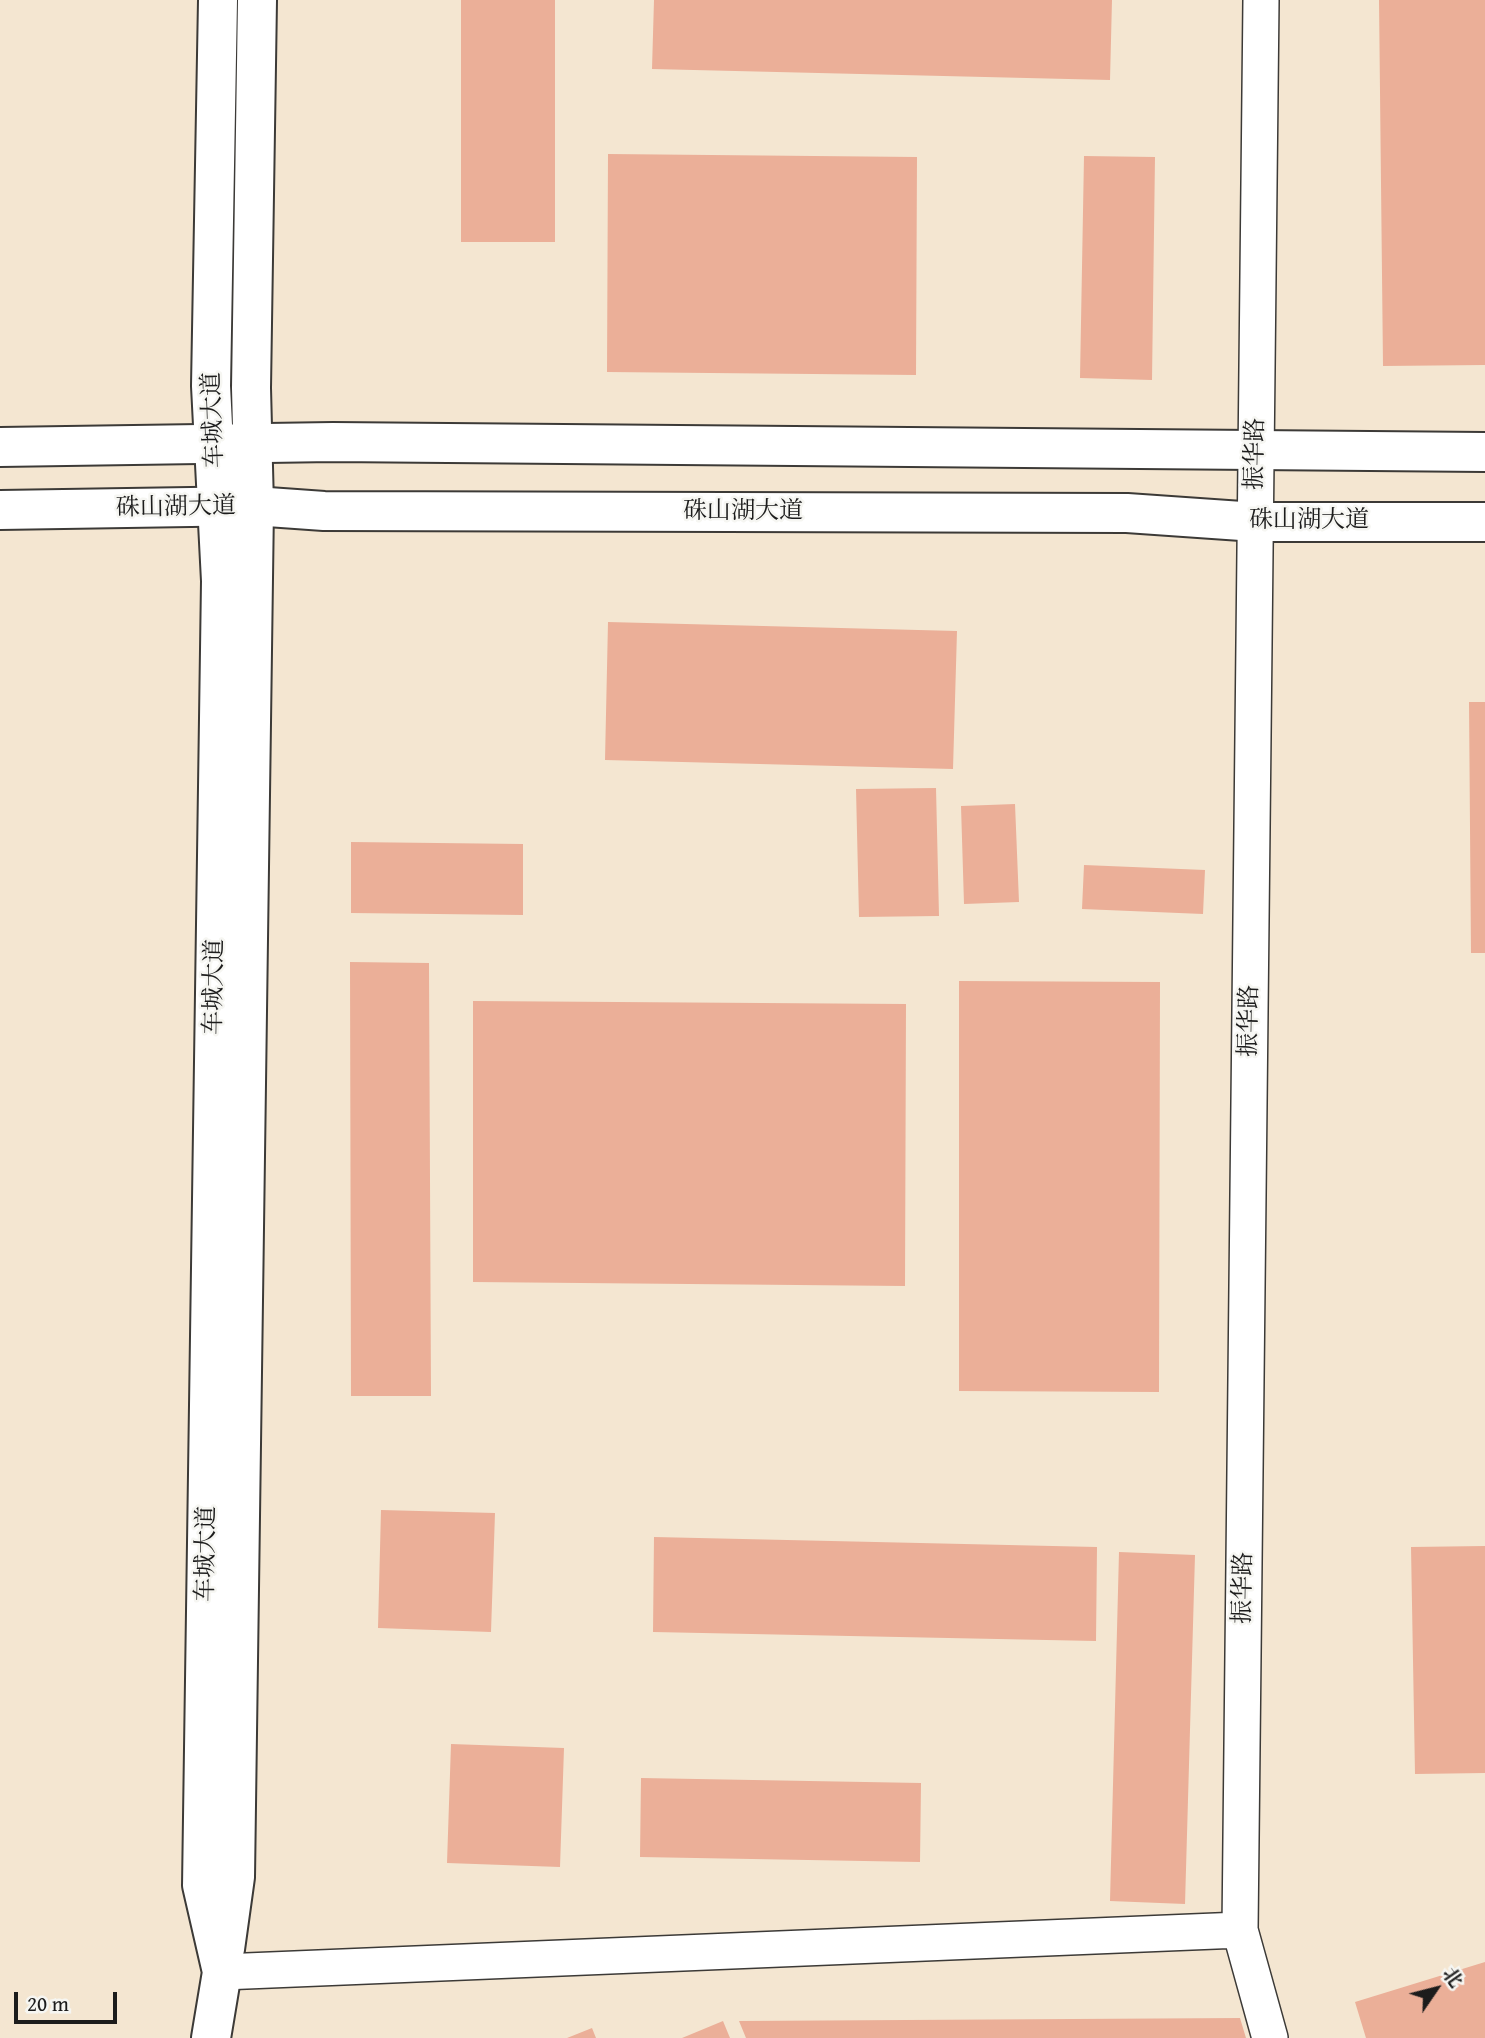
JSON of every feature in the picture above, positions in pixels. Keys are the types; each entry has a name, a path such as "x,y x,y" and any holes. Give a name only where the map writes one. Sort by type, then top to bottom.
{"main road":[{"name":"车城大道","path":"218,0 211,386 215,444 236,506"},
{"name":"车城大道","path":"225,2038 222,1972 202,1885 221,581 236,506 253,443 257,0"},
{"path":"0,447 253,443 1256,448 1485,452"},
{"name":"硃山湖大道","path":"0,510 236,506 338,511 1127,513 1255,522 1485,522"},
{"name":"车城大道","path":"211,2038 222,1972"}],"street":[{"name":"振华路","path":"1261,0 1240,1930 1270,2038"},
{"path":"222,1972 1240,1930"}],"building":[{"path":"461,0 555,0 555,242 461,242"},
{"path":"654,0 1112,0 1110,80 652,69"},
{"path":"1379,0 1485,0 1485,365 1383,366"},
{"path":"608,154 917,157 916,375 607,372"},
{"path":"1084,156 1155,157 1152,380 1080,378"},
{"path":"608,622 957,631 953,769 605,760"},
{"path":"1469,702 1485,702 1485,953 1471,953"},
{"path":"936,788 939,916 859,917 856,789"},
{"path":"1015,804 1019,902 964,904 961,806"},
{"path":"351,842 523,844 523,915 351,913"},
{"path":"1084,865 1205,870 1203,914 1082,909"},
{"path":"350,962 429,963 431,1396 351,1396"},
{"path":"959,981 1160,982 1159,1392 959,1391"},
{"path":"473,1001 906,1004 905,1286 473,1282"},
{"path":"381,1510 495,1513 491,1632 378,1628"},
{"path":"654,1537 1097,1547 1096,1641 653,1632"},
{"path":"1485,1546 1485,1773 1415,1774 1411,1547"},
{"path":"1119,1552 1195,1555 1185,1904 1110,1901"},
{"path":"451,1744 564,1748 560,1867 447,1863"},
{"path":"641,1778 921,1783 920,1862 640,1857"},
{"path":"1485,1962 1485,2038 1366,2038 1355,2002"},
{"path":"1240,2018 1246,2038 746,2038 739,2021"},
{"path":"723,2021 730,2038 682,2038"},
{"path":"592,2028 596,2038 567,2038"}]}
